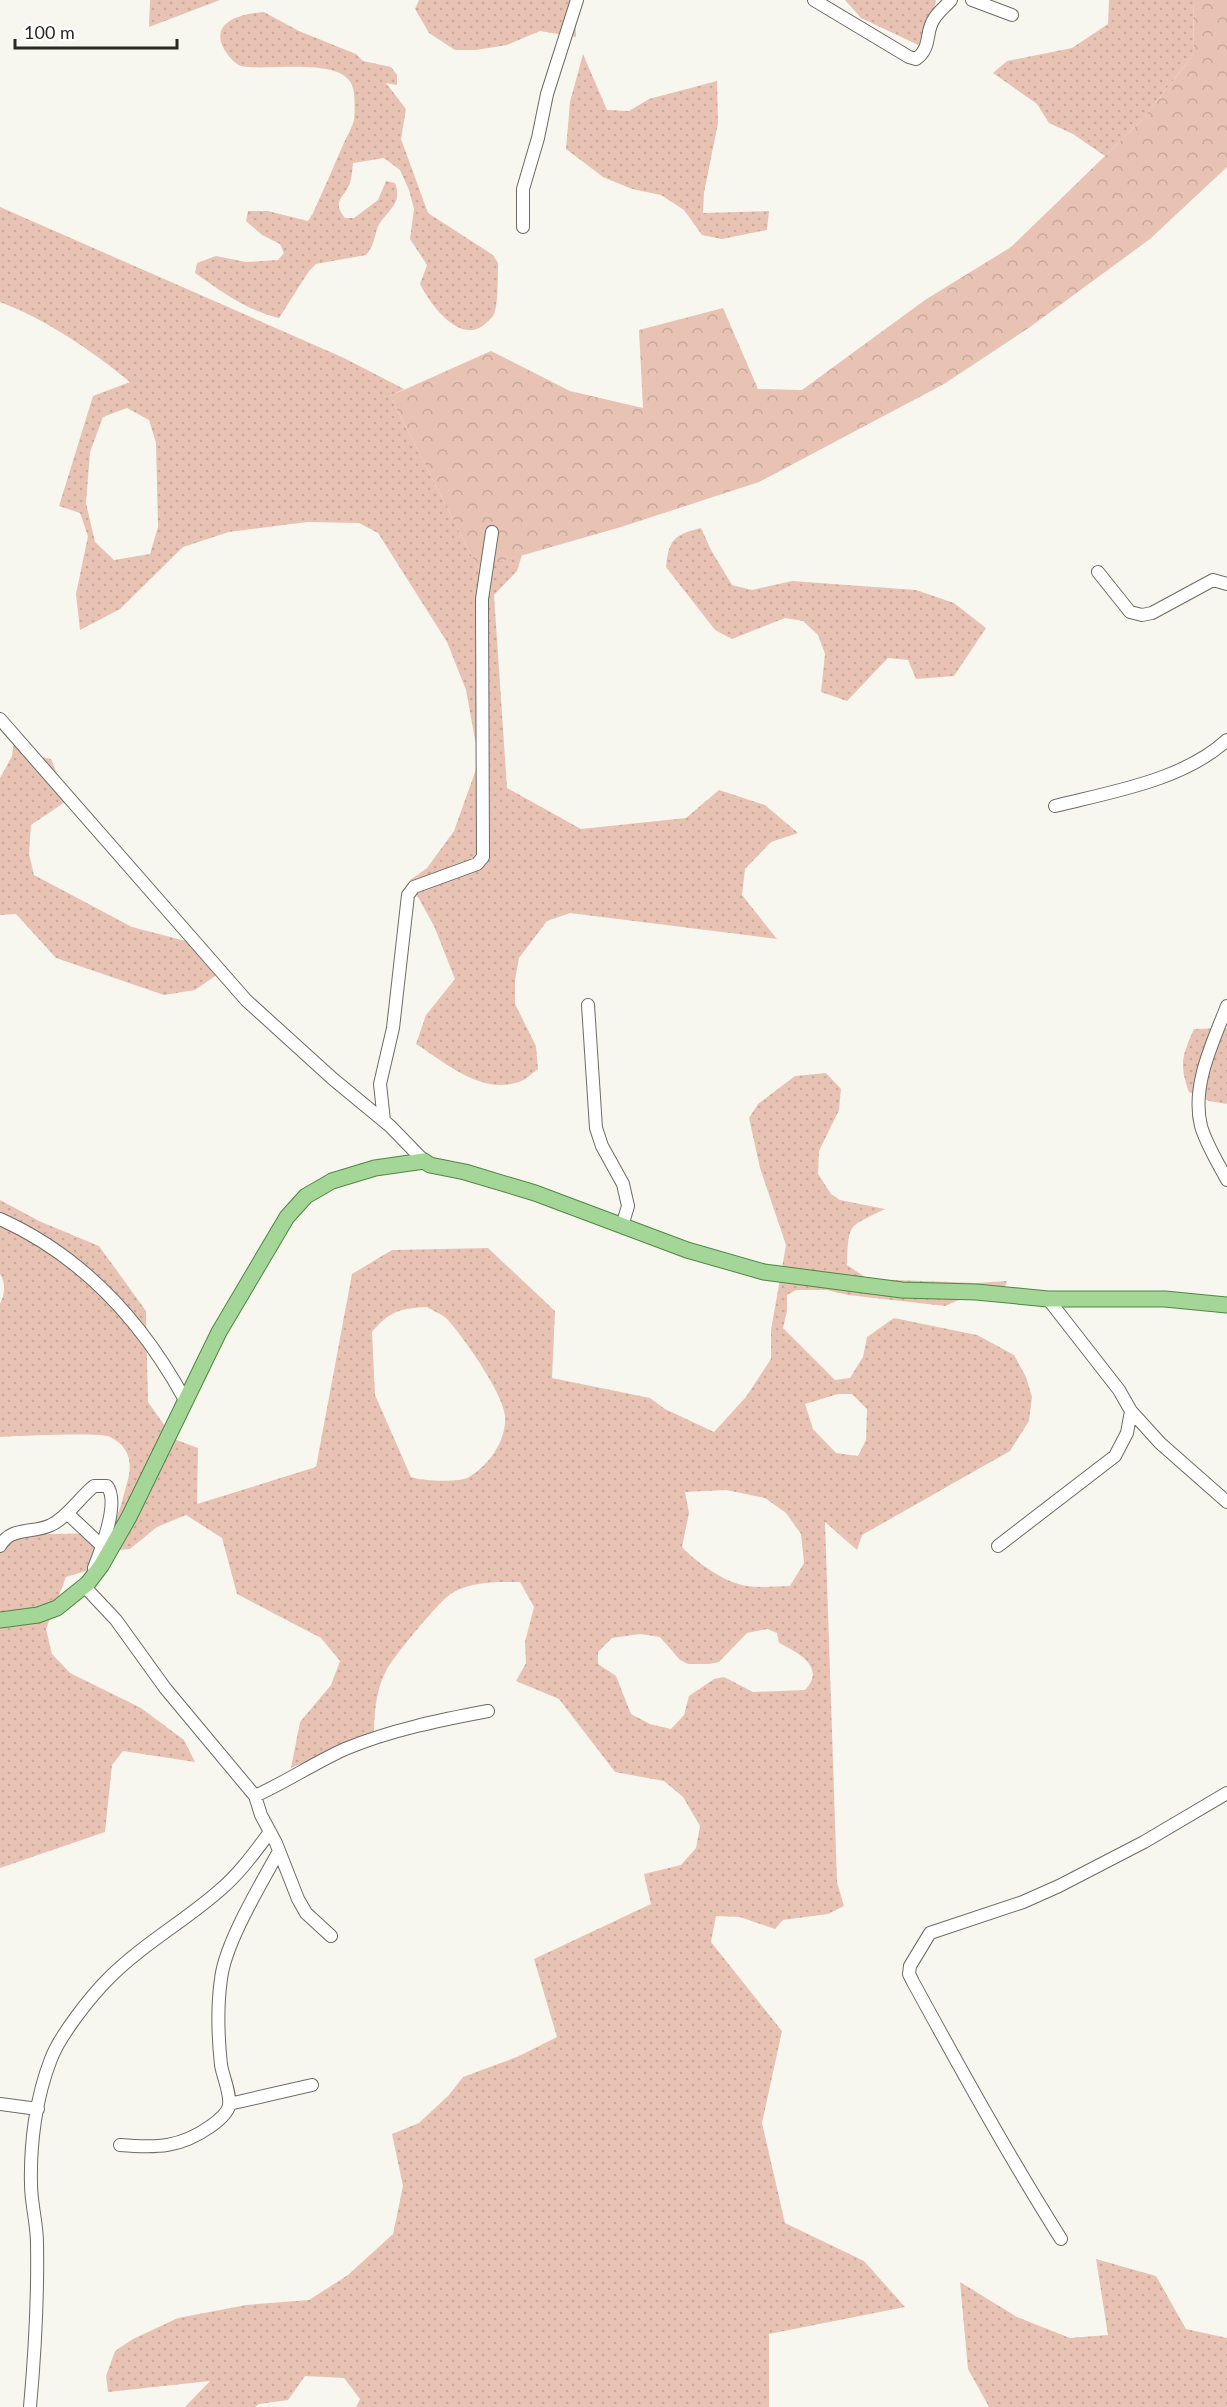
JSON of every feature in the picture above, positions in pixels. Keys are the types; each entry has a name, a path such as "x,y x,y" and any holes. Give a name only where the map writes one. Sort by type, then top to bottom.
{"main road":[{"path":"0,1620 38,1615 57,1608 86,1584 115,1544 219,1332 287,1217 306,1197 332,1180 355,1172 424,1161 430,1166 465,1172 535,1192 687,1250 764,1272 902,1290 976,1292 1048,1299 1165,1299 1227,1305"}],"street":[{"path":"524,227 523,189 538,138 547,93 577,0"},
{"path":"814,0 915,59 921,56 929,41 932,20 951,0"},
{"path":"972,0 1012,15"},
{"path":"384,1121 380,1084 393,1028 408,896 414,887 477,864 483,857 483,599 492,532"},
{"path":"1098,572 1130,612 1142,615 1152,614 1213,580 1227,584"},
{"path":"0,719 246,1000 333,1079 384,1121 424,1161"},
{"path":"1055,806 1126,788 1185,769 1227,740"},
{"path":"588,1005 596,1128 602,1146 623,1184 628,1206 622,1226"},
{"path":"1227,1006 1208,1054 1201,1082 1199,1108 1201,1126 1227,1180"},
{"path":"0,1219 31,1233 69,1258 111,1296 138,1327 172,1376 185,1400"},
{"path":"1048,1299 1119,1390 1131,1412 1160,1443 1227,1502"},
{"path":"998,1546 1115,1456 1127,1433 1131,1412"},
{"path":"0,1546 6,1537 15,1532 40,1530 54,1524 94,1486 107,1486 111,1499 102,1546 86,1584 116,1620 165,1688 255,1796 298,1899 306,1913 331,1936"},
{"path":"68,1513 102,1546"},
{"path":"255,1796 278,1786 322,1759 348,1748 427,1723 488,1711"},
{"path":"1061,2239 1012,2160 961,2069 909,1974 910,1966 930,1933 1023,1902 1059,1886 1143,1842 1227,1793"},
{"path":"30,2407 36,2330 37,2252 31,2185 32,2152 38,2109 51,2057 78,2016 109,1978 140,1950 219,1892 243,1869 270,1832"},
{"path":"120,2145 147,2147 180,2144 215,2123 221,2118 229,2104 218,2034 221,1979 230,1949 279,1851"},
{"path":"229,2104 312,2085"},
{"path":"0,2104 38,2109"}],"green space":[{"path":"150,0 220,0 149,27"},
{"path":"419,0 575,0 576,37 540,31 507,45 476,50 455,50 429,33 415,9"},
{"path":"845,0 936,0 929,41 931,51 861,18"},
{"path":"1109,0 1193,0 1194,54 1141,121 1105,156 1073,134 1049,123 1037,104 993,73 1007,61 1072,48 1108,24"},
{"path":"1193,0 1227,0 1227,167 1150,239 1030,327 944,384 759,482 621,527 478,568 390,396 491,351 570,391 643,408 639,330 723,308 758,389 802,390 925,300 1011,247 1141,121 1194,54"},
{"path":"264,12 299,31 356,54 363,61 391,67 397,75 397,85 386,83 406,109 401,139 428,213 493,255 498,263 498,290 494,315 478,328 468,330 449,321 432,303 420,284 427,265 410,239 414,209 409,190 400,170 384,158 353,163 350,183 339,203 345,218 354,218 378,200 386,181 395,183 397,197 395,203 380,223 372,246 366,255 316,264 309,271 279,318 245,305 195,273 197,263 216,256 246,262 278,260 284,253 280,244 262,235 246,221 248,211 268,211 308,221 354,120 353,88 347,78 336,71 303,67 241,66 229,56 221,42 223,27 235,18"},
{"path":"583,54 607,110 629,111 649,99 717,81 718,123 704,193 703,213 769,211 767,230 722,239 702,235 684,210 661,195 632,189 603,177 566,149 570,102"},
{"path":"0,207 344,358 404,389 390,396 478,568 522,555 517,571 494,595 507,788 581,829 686,818 719,790 765,805 798,833 771,842 745,869 742,895 777,939 570,913 547,921 519,958 515,980 515,1004 536,1046 538,1069 519,1082 505,1085 491,1084 464,1075 416,1044 426,1015 455,979 434,926 409,881 427,868 454,831 479,761 466,690 447,642 378,533 359,523 307,522 229,532 183,547 120,609 80,630 76,594 88,536 80,513 59,506 93,396 130,382 68,337 0,302","holes":["127,408 149,420 156,443 158,527 150,554 114,560 95,542 86,503 90,452 103,417"]},
{"path":"701,528 732,585 752,590 792,581 916,590 954,603 986,628 954,676 916,679 908,660 888,658 847,701 821,692 825,654 818,635 803,621 785,618 732,639 715,630 666,567 669,550 674,540 685,533"},
{"path":"14,739 42,757 51,759 68,800 31,825 29,854 34,875 132,927 201,945 221,972 195,990 164,995 56,958 16,914 0,915 0,778 12,756"},
{"path":"1227,1028 1227,1104 1209,1101 1189,1092 1183,1060 1194,1029"},
{"path":"826,1073 841,1089 839,1110 819,1151 818,1174 831,1194 840,1200 885,1209 852,1228 848,1241 847,1265 868,1279 976,1283 1007,1281 1004,1290 975,1293 945,1306 848,1295 827,1290 796,1290 787,1295 787,1311 783,1328 835,1380 850,1378 863,1357 867,1337 894,1318 977,1335 1014,1355 1026,1377 1032,1397 1029,1421 1010,1451 862,1535 857,1550 825,1522 837,1882 844,1906 828,1914 783,1920 775,1929 740,1917 716,1916 711,1942 782,2031 762,2123 785,2223 864,2261 905,2307 769,2334 769,2407 356,2407 360,2399 344,2378 305,2376 288,2400 259,2404 255,2407 185,2407 210,2381 108,2392 106,2376 115,2351 133,2339 178,2318 246,2305 309,2300 348,2275 393,2234 403,2186 392,2134 419,2123 449,2095 463,2077 519,2056 557,2037 534,1959 651,1904 644,1874 681,1865 696,1848 700,1826 683,1797 664,1781 615,1772 559,1699 516,1681 526,1663 525,1642 534,1607 520,1582 477,1584 452,1593 417,1629 386,1671 377,1696 374,1739 291,1768 300,1722 331,1685 340,1661 321,1638 237,1594 222,1538 186,1515 157,1527 130,1549 107,1551 89,1570 66,1577 46,1629 52,1654 70,1673 141,1708 184,1740 195,1762 123,1751 112,1765 105,1832 0,1868 0,1535 106,1533 120,1510 130,1462 122,1446 110,1437 40,1435 0,1437 0,1304 4,1289 0,1274 0,1200 39,1221 99,1246 146,1311 148,1402 174,1439 198,1448 197,1504 316,1467 352,1274 392,1250 488,1248 555,1311 552,1378 650,1398 665,1409 714,1432 746,1397 771,1359 771,1330 786,1245 760,1168 749,1118 758,1104 795,1076","holes":["427,1307 447,1319 454,1327 482,1366 503,1406 505,1425 500,1443 490,1459 464,1479 440,1481 411,1477 375,1395 372,1332 390,1315","838,1394 852,1394 867,1409 866,1440 858,1456 836,1453 813,1429 805,1404","726,1490 765,1498 786,1513 801,1534 804,1563 790,1586 758,1587 738,1584 712,1571 688,1553 682,1547 689,1513 685,1492","767,1629 777,1633 779,1643 807,1661 813,1674 805,1690 753,1692 724,1677 714,1679 689,1696 684,1715 671,1729 650,1724 631,1714 616,1676 598,1664 598,1652 612,1638 640,1634 660,1637 680,1660 688,1664 719,1662 747,1633"]},
{"path":"1096,2259 1156,2276 1186,2329 1227,2338 1227,2407 989,2407 968,2369 960,2282 1017,2317 1070,2338 1108,2335"}]}
